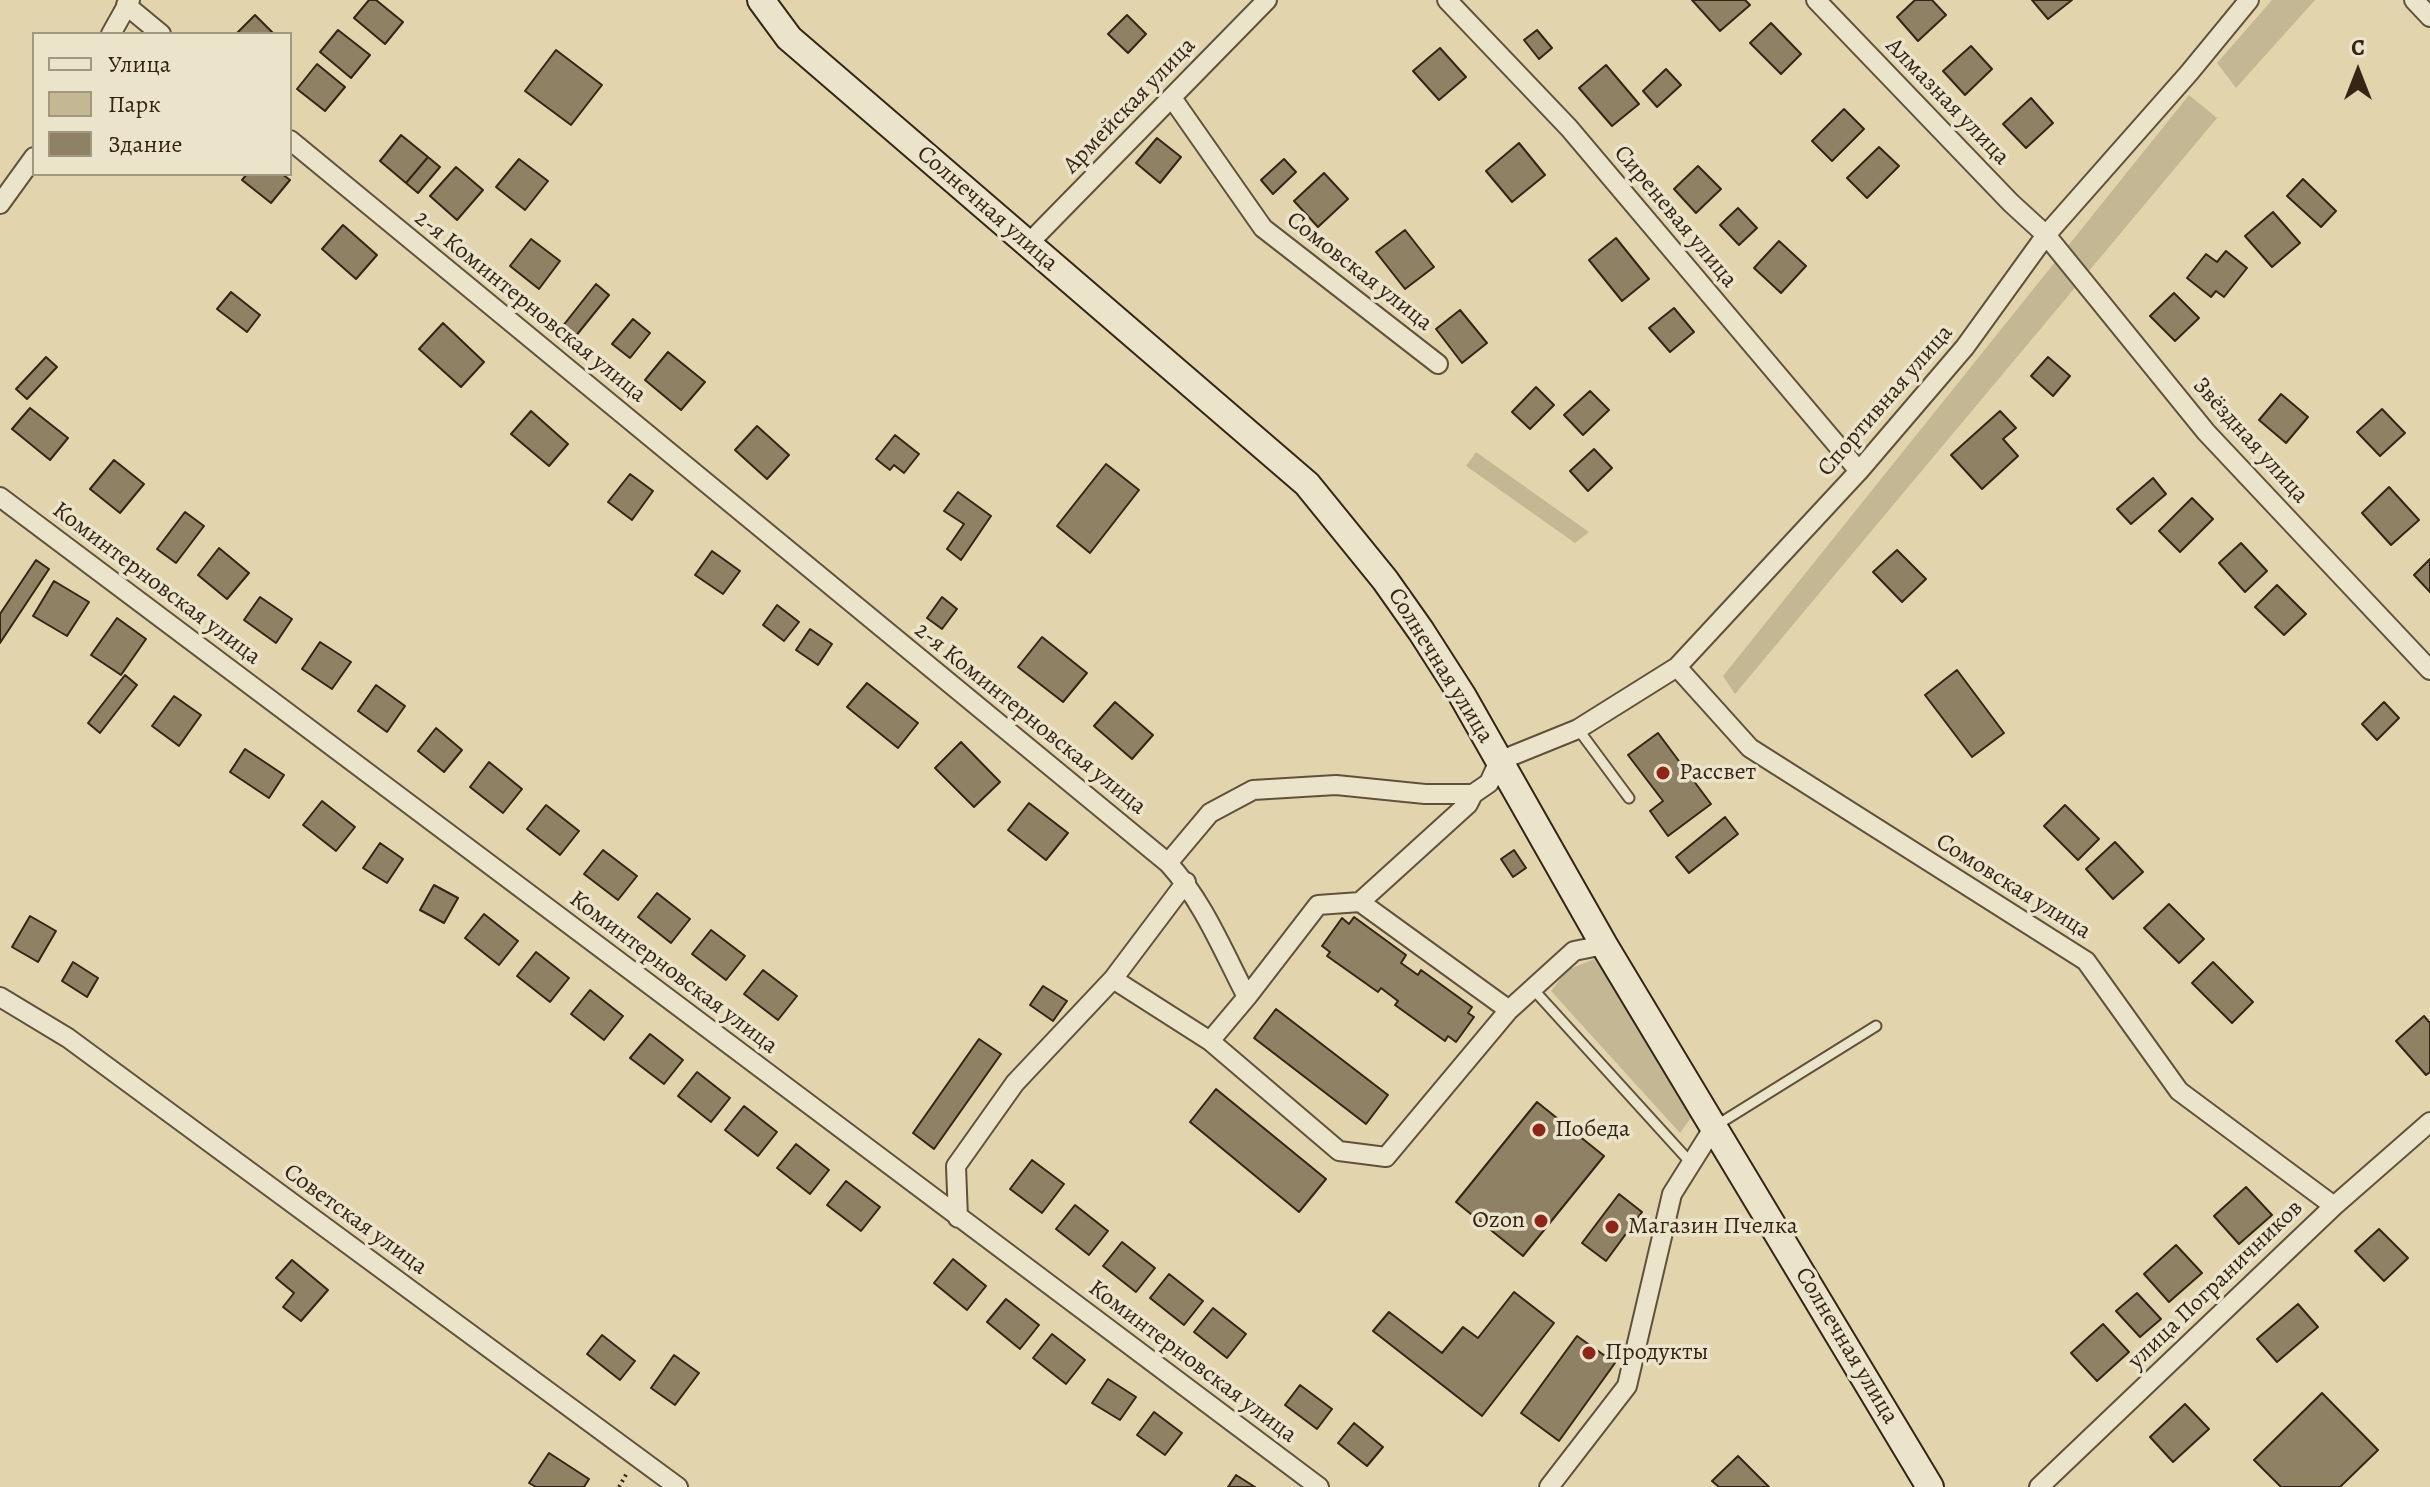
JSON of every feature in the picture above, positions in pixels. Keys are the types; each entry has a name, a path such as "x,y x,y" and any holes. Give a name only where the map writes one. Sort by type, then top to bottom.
{"street":[{"name":"Солнечная улица","path":"761,0 789,38 1307,484 1385,580 1421,631 1604,945 1930,1487"},
{"name":"Армейская улица","path":"1027,245 1267,0"},
{"name":"Сиреневая улица","path":"1447,0 1569,128 1859,471"},
{"name":"Алмазная улица","path":"1816,0 2011,203 2046,235"},
{"name":"Спортивная улица","path":"1499,761 1578,729 1677,667 1859,471 1965,347 2046,235 2249,0"},
{"path":"2414,0 2430,17"},
{"path":"112,32 128,3 159,32"},
{"name":"Сомовская улица","path":"1172,98 1263,228 1438,364"},
{"name":"2-я Коминтерновская улица","path":"292,142 1168,863 1186,882 1247,997"},
{"path":"0,204 32,160"},
{"name":"Звёздная улица","path":"2046,235 2206,432 2430,670"},
{"name":"Коминтерновская улица","path":"0,497 1319,1487"},
{"name":"Сомовская улица","path":"1677,667 1750,748 2086,961 2179,1091 2334,1206"},
{"path":"1210,1041 1318,905 1360,902 1468,804 1473,794 1489,783 1499,761"},
{"path":"1168,863 1210,813 1253,790 1336,785 1425,794 1473,794"},
{"path":"958,1218 956,1166 1015,1083 1113,979 1186,882"},
{"path":"1360,902 1509,1010"},
{"path":"1113,979 1210,1041 1339,1151 1386,1157 1509,1010 1574,951 1604,945"},
{"name":"Советская улица","path":"0,997 68,1038 678,1487"},
{"name":"улица Пограничников","path":"2039,1487 2334,1206 2430,1122"},
{"path":"1549,1487 1627,1386 1672,1194 1714,1127"}],"lane":[{"path":"1578,729 1629,798"},
{"path":"1532,988 1691,1163"},
{"path":"1714,1127 1876,1026"}],"green space":[{"path":"2272,0 2315,0 2236,88 2217,63"},
{"path":"2189,95 2217,118 1735,694 1723,676"},
{"path":"1476,452 1589,532 1575,543 1466,466"},
{"path":"1597,958 1692,1116 1680,1133 1551,991 1567,970"}],"building":[{"path":"369,0 376,0 403,22 385,44 354,18"},
{"path":"1692,0 1745,0 1750,5 1720,31"},
{"path":"1915,0 1932,0 1946,15 1918,41 1897,17"},
{"path":"2032,0 2072,0 2048,19"},
{"path":"255,15 272,32 238,32"},
{"path":"1127,15 1146,34 1128,53 1108,34"},
{"path":"1771,23 1801,54 1781,74 1750,43"},
{"path":"338,30 370,55 351,78 320,52"},
{"path":"1537,30 1552,48 1539,59 1524,40"},
{"path":"1971,46 1992,69 1965,95 1943,71"},
{"path":"1440,48 1466,77 1439,100 1413,71"},
{"path":"556,50 602,85 571,125 525,91"},
{"path":"317,64 345,87 325,111 297,89"},
{"path":"1606,65 1639,104 1612,126 1579,88"},
{"path":"1666,69 1681,85 1657,107 1643,91"},
{"path":"2031,98 2053,123 2026,148 2003,124"},
{"path":"1844,109 1864,129 1832,161 1812,141"},
{"path":"401,135 428,157 406,183 380,161"},
{"path":"1157,138 1181,157 1160,183 1136,163"},
{"path":"1519,143 1545,175 1512,202 1486,171"},
{"path":"1879,147 1899,166 1867,198 1847,178"},
{"path":"428,157 440,167 418,193 406,183"},
{"path":"519,159 548,181 525,210 496,187"},
{"path":"1284,159 1296,172 1273,194 1261,180"},
{"path":"1698,166 1721,189 1696,213 1674,189"},
{"path":"456,167 483,190 457,220 430,196"},
{"path":"1324,173 1348,199 1318,227 1294,201"},
{"path":"245,176 285,176 290,180 271,203 242,180"},
{"path":"2303,179 2336,211 2321,227 2287,196"},
{"path":"1738,208 1757,228 1739,245 1720,225"},
{"path":"2273,212 2300,243 2272,267 2245,236"},
{"path":"343,225 377,255 356,279 322,249"},
{"path":"1405,230 1434,267 1405,289 1376,252"},
{"path":"1616,238 1649,279 1622,301 1589,260"},
{"path":"531,239 560,261 539,289 510,266"},
{"path":"1779,241 1806,266 1781,293 1754,268"},
{"path":"2226,251 2247,268 2224,297 2216,291 2211,297 2187,278 2206,254 2217,262"},
{"path":"596,284 609,295 575,337 562,327"},
{"path":"231,292 260,315 247,332 217,309"},
{"path":"2174,293 2199,318 2175,341 2150,316"},
{"path":"1674,308 1694,332 1670,352 1649,328"},
{"path":"1460,310 1487,343 1462,363 1436,329"},
{"path":"633,319 650,333 630,358 612,344"},
{"path":"443,323 484,362 461,387 419,349"},
{"path":"668,352 705,382 681,410 645,380"},
{"path":"46,357 57,367 27,399 16,389"},
{"path":"2048,357 2070,376 2053,396 2031,376"},
{"path":"1536,387 1554,405 1530,429 1512,412"},
{"path":"1590,391 1609,410 1583,435 1564,415"},
{"path":"2281,394 2308,417 2286,443 2259,420"},
{"path":"30,408 68,438 50,460 12,429"},
{"path":"2382,409 2405,433 2380,456 2357,432"},
{"path":"531,411 568,444 549,466 511,434"},
{"path":"2000,411 2016,428 2003,439 2018,456 1982,489 1951,455"},
{"path":"757,426 789,455 767,479 735,450"},
{"path":"895,435 919,454 904,473 894,465 890,470 876,459"},
{"path":"1594,449 1612,468 1588,491 1570,471"},
{"path":"114,460 144,484 120,513 90,489"},
{"path":"1106,464 1139,490 1090,553 1057,526"},
{"path":"630,474 653,491 632,520 608,502"},
{"path":"2153,478 2166,494 2131,524 2117,509"},
{"path":"2389,487 2419,520 2391,545 2362,513"},
{"path":"958,492 991,516 961,560 947,549 964,524 944,511"},
{"path":"2192,498 2213,519 2180,552 2159,531"},
{"path":"185,512 204,526 176,563 157,549"},
{"path":"2241,543 2267,571 2245,592 2219,563"},
{"path":"219,548 249,573 227,599 198,575"},
{"path":"1897,550 1926,579 1902,602 1873,572"},
{"path":"712,551 740,571 723,594 695,575"},
{"path":"2430,559 2430,592 2414,575"},
{"path":"36,560 49,569 0,643 0,614"},
{"path":"54,581 89,602 67,636 33,616"},
{"path":"2277,585 2306,614 2284,635 2255,607"},
{"path":"260,597 292,619 276,643 244,620"},
{"path":"942,597 957,609 942,629 927,618"},
{"path":"777,605 799,622 784,641 763,625"},
{"path":"117,618 146,639 121,675 91,655"},
{"path":"810,629 832,644 818,665 796,650"},
{"path":"1042,637 1087,673 1063,702 1018,667"},
{"path":"320,642 351,662 332,689 302,669"},
{"path":"1957,670 2004,733 1972,757 1925,695"},
{"path":"125,675 137,685 100,733 88,723"},
{"path":"867,683 918,723 898,748 847,707"},
{"path":"376,685 405,706 387,732 358,711"},
{"path":"174,696 201,715 179,746 152,726"},
{"path":"1115,702 1153,735 1132,759 1094,726"},
{"path":"2384,702 2399,718 2377,740 2362,724"},
{"path":"436,728 462,750 444,772 418,751"},
{"path":"1658,733 1711,804 1668,836 1650,811 1663,801 1628,755"},
{"path":"961,742 1000,782 974,807 935,768"},
{"path":"245,749 284,775 269,798 230,772"},
{"path":"489,762 522,789 503,813 470,787"},
{"path":"322,801 355,827 336,851 303,825"},
{"path":"1029,803 1068,833 1046,860 1008,830"},
{"path":"546,805 579,831 560,855 527,829"},
{"path":"2065,805 2099,839 2078,860 2044,826"},
{"path":"1725,817 1738,834 1689,873 1676,857"},
{"path":"2115,842 2143,872 2113,899 2086,869"},
{"path":"380,843 403,859 387,883 363,868"},
{"path":"603,850 637,876 618,900 584,874"},
{"path":"1514,850 1526,868 1513,877 1501,859"},
{"path":"434,885 458,898 444,923 420,910"},
{"path":"657,893 690,919 671,943 638,917"},
{"path":"2169,904 2204,939 2179,963 2144,928"},
{"path":"484,914 518,941 499,965 465,938"},
{"path":"30,916 56,931 38,962 12,947"},
{"path":"1354,917 1406,955 1401,963 1418,975 1421,970 1472,1007 1468,1013 1474,1017 1456,1042 1448,1036 1445,1041 1395,1005 1398,1001 1381,988 1378,992 1327,956 1330,952 1322,946 1342,918 1349,924"},
{"path":"711,930 745,956 726,980 692,954"},
{"path":"536,952 569,978 550,1002 517,976"},
{"path":"73,962 98,978 87,997 62,981"},
{"path":"2213,962 2253,1002 2232,1023 2192,983"},
{"path":"763,970 797,996 778,1020 744,994"},
{"path":"1043,986 1067,1001 1053,1021 1030,1005"},
{"path":"590,990 623,1016 604,1040 571,1014"},
{"path":"1276,1009 1388,1095 1366,1124 1254,1038"},
{"path":"2424,1016 2430,1023 2430,1072 2426,1075 2396,1041"},
{"path":"650,1034 683,1060 664,1084 630,1058"},
{"path":"979,1039 1001,1054 934,1149 913,1133"},
{"path":"697,1072 730,1098 711,1122 678,1096"},
{"path":"1216,1089 1326,1179 1299,1212 1190,1122"},
{"path":"1537,1102 1604,1156 1523,1256 1456,1202"},
{"path":"744,1106 777,1132 758,1156 725,1130"},
{"path":"796,1144 829,1170 810,1194 777,1168"},
{"path":"1032,1160 1064,1184 1042,1213 1010,1189"},
{"path":"846,1181 880,1207 861,1231 827,1205"},
{"path":"2246,1187 2272,1215 2239,1244 2214,1216"},
{"name":"Магазин Пчелка","path":"1619,1194 1642,1212 1606,1261 1582,1243"},
{"path":"1075,1205 1108,1231 1089,1255 1056,1229"},
{"path":"2379,1229 2408,1258 2384,1281 2355,1251"},
{"path":"1122,1242 1155,1268 1136,1292 1103,1266"},
{"path":"2176,1245 2202,1273 2169,1302 2144,1274"},
{"path":"953,1259 986,1286 967,1310 934,1283"},
{"path":"292,1260 328,1290 301,1321 283,1307 294,1293 276,1278"},
{"path":"1169,1274 1203,1301 1184,1325 1150,1298"},
{"path":"1514,1292 1554,1323 1482,1416 1373,1331 1389,1312 1442,1353 1463,1327 1478,1338"},
{"path":"2137,1293 2161,1319 2140,1337 2116,1311"},
{"path":"1006,1299 1039,1325 1020,1349 987,1322"},
{"path":"2298,1304 2318,1327 2277,1362 2257,1339"},
{"path":"1213,1308 1246,1334 1227,1358 1194,1332"},
{"path":"2103,1324 2129,1352 2097,1381 2071,1353"},
{"path":"1052,1334 1085,1360 1066,1384 1033,1358"},
{"path":"602,1335 635,1361 620,1380 587,1354"},
{"path":"1577,1336 1615,1363 1559,1441 1521,1413"},
{"path":"674,1355 699,1373 675,1405 651,1388"},
{"path":"1108,1379 1136,1397 1120,1420 1092,1403"},
{"path":"1300,1385 1332,1409 1317,1429 1285,1405"},
{"path":"2322,1393 2378,1450 2340,1487 2281,1487 2254,1460"},
{"path":"2185,1404 2209,1429 2173,1462 2150,1437"},
{"path":"1154,1412 1182,1433 1165,1455 1137,1435"},
{"path":"1354,1423 1383,1447 1367,1466 1338,1443"},
{"path":"549,1453 589,1479 584,1487 536,1487 529,1483"},
{"path":"1738,1456 1769,1487 1719,1487 1712,1481"},
{"path":"1236,1475 1255,1487 1228,1487"}],"place":[{"name":"Рассвет","path":"1663,773"},
{"name":"Победа","path":"1539,1130"},
{"name":"Ozon","path":"1541,1221"},
{"name":"Магазин Пчелка","path":"1612,1227"},
{"name":"Продукты","path":"1589,1353"}]}
